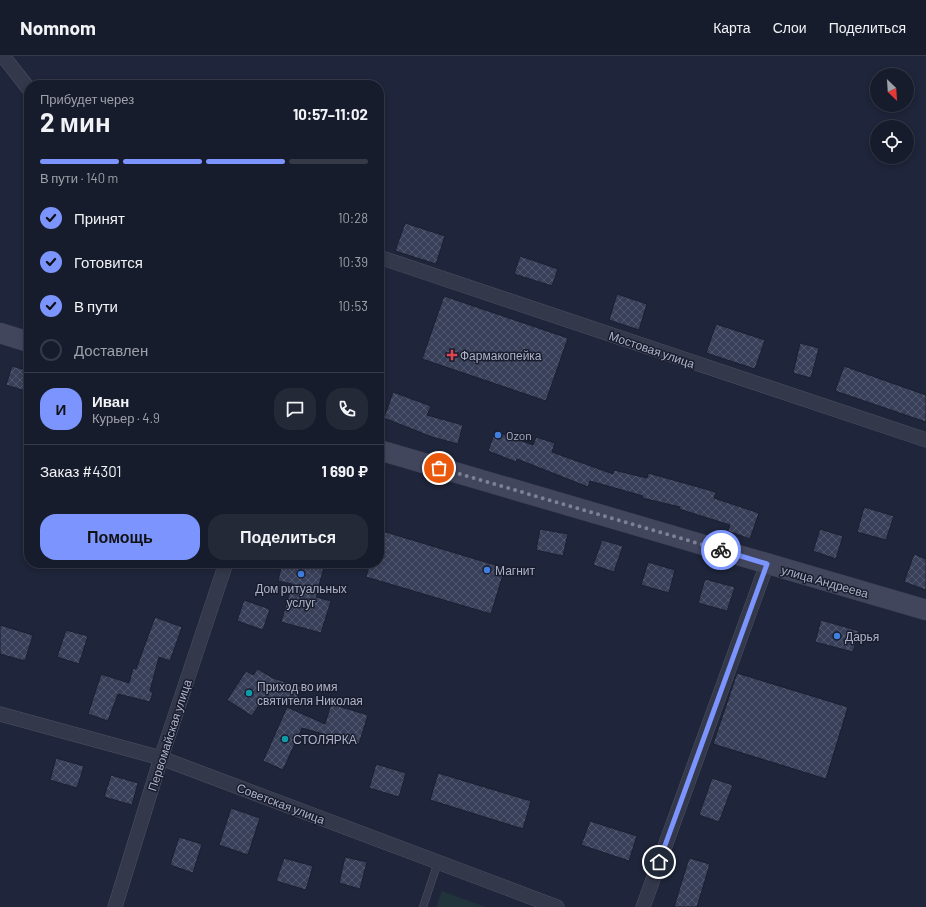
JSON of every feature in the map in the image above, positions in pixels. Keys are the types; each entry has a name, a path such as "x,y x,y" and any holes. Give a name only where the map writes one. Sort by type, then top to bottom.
{"main road":[{"path":"0,333 24,340"},
{"name":"улица Андреева","path":"384,451 926,610"}],"street":[{"path":"3,56 24,83"},
{"name":"Мостовая улица","path":"384,259 926,440"},
{"path":"643,907 767,564"},
{"name":"Первомайская улица","path":"115,907 161,758 224,568"},
{"name":"Советская улица","path":"0,714 161,758 557,907"}],"lane":[{"path":"423,907 438,862"}],"shaded area":[{"path":"442,891 486,907 436,907"}],"building":[{"path":"405,223 445,236 436,264 395,251"},
{"path":"520,256 558,269 552,286 514,274"},
{"path":"617,294 647,304 639,330 609,320"},
{"path":"444,296 568,338 546,401 422,359"},
{"path":"716,324 765,340 755,369 706,353"},
{"path":"800,343 819,348 811,378 793,373"},
{"path":"12,366 24,370 24,390 6,385"},
{"path":"844,366 926,395 926,422 835,391"},
{"path":"393,392 431,406 427,415 463,425 458,444 432,437 384,418"},
{"path":"495,431 533,445 536,437 555,443 552,452 613,474 614,470 647,478 648,473 716,492 714,498 759,513 750,539 728,531 730,525 679,509 680,507 642,498 643,496 590,481 588,487 517,459 516,462 488,451"},
{"path":"864,507 894,516 886,540 857,532"},
{"path":"540,529 568,534 563,556 536,550"},
{"path":"820,529 843,536 836,559 813,551"},
{"path":"384,532 505,568 491,614 366,577 369,568 384,568"},
{"path":"602,540 623,546 614,572 593,565"},
{"path":"914,554 926,559 926,590 904,582"},
{"path":"648,562 675,570 669,593 641,585"},
{"path":"281,568 324,568 316,597 331,601 321,633 281,622 292,584 278,581"},
{"path":"705,579 735,587 727,611 698,603"},
{"path":"244,600 270,609 263,630 237,621"},
{"path":"155,617 182,627 170,661 159,657 150,691 153,692 150,702 118,694 108,721 88,714 101,674 129,683 133,668 136,669"},
{"name":"Дарья","path":"821,620 859,631 853,652 815,642"},
{"path":"0,625 33,635 25,661 0,654"},
{"path":"66,630 88,636 79,664 57,657"},
{"name":"Приход во имя святителя Николая","path":"258,669 273,678 301,687 295,706 264,697 252,716 227,700 246,671 253,675"},
{"path":"737,673 848,707 826,779 713,744"},
{"path":"331,704 368,715 359,744 302,728 283,770 263,761 287,707 325,724"},
{"path":"56,758 84,766 77,788 50,780"},
{"path":"376,764 406,773 399,797 369,788"},
{"path":"438,773 531,801 523,829 430,800"},
{"path":"111,775 138,783 132,805 104,797"},
{"path":"712,778 733,785 719,822 699,815"},
{"path":"231,808 260,818 248,855 219,845"},
{"path":"590,821 637,836 629,861 581,845"},
{"path":"179,837 202,844 193,873 170,865"},
{"path":"345,857 367,862 360,889 339,883"},
{"path":"284,858 313,866 306,890 276,881"},
{"path":"689,858 710,864 697,907 674,907"}],"way so far":[{"path":"439,468 721,550"}],"place":[{"name":"Фармакопейка","path":"452,355"},
{"name":"Ozon","path":"498,435"},
{"name":"Магнит","path":"487,570"},
{"name":"Дом ритуальных услуг","path":"301,574"},
{"name":"Дарья","path":"837,636"},
{"name":"Приход во имя святителя Николая","path":"249,693"},
{"name":"СТОЛЯРКА","path":"285,739"}],"route":[{"path":"659,862 767,564 721,550"}]}
